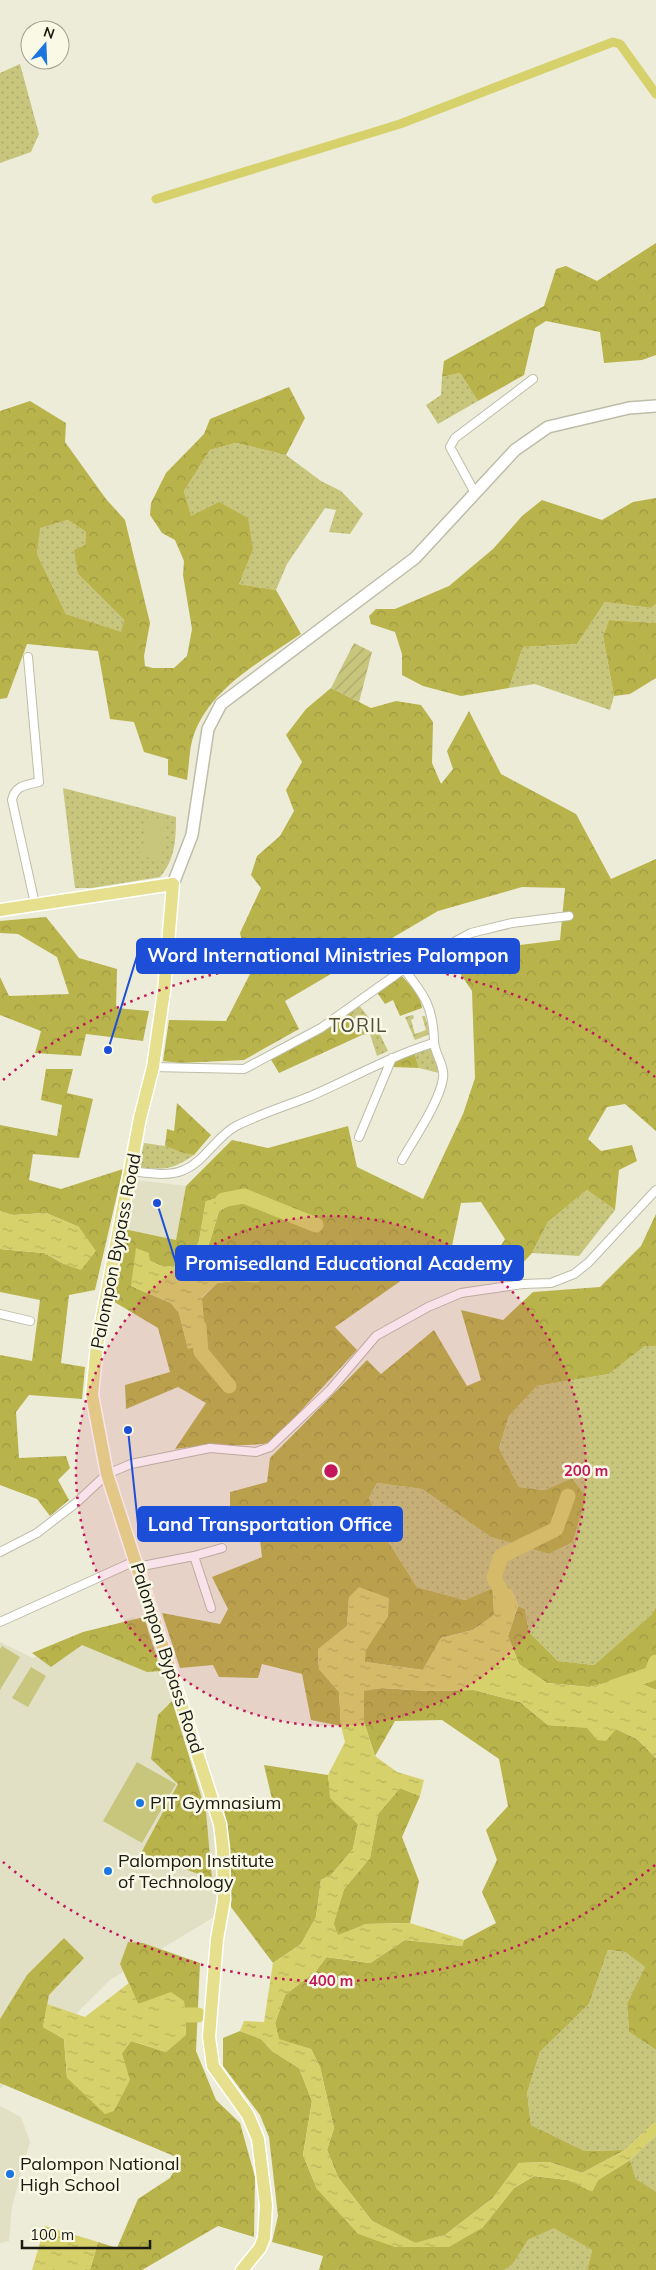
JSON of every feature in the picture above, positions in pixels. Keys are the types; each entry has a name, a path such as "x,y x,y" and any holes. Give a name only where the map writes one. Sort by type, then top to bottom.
{"main road":[{"path":"0,910 173,884 192,835 208,729 221,704 415,558 515,450 548,427 629,408 656,406"},
{"name":"Palompon Bypass Road","path":"173,884 164,991 153,1067 140,1118 97,1345 92,1395 107,1474 220,1824 223,1850 224,1900 217,1939 209,2036 213,2066 248,2115 258,2139 266,2205 264,2238 260,2248 242,2270"}],"street":[{"path":"475,493 450,447 456,438 533,379"},
{"path":"28,657 39,782 20,786 14,792 12,800 35,904"},
{"path":"153,1067 244,1069 321,1028 404,969 471,934 512,923 569,916"},
{"path":"402,1160 437,1096 444,1077 439,1056 433,1043 435,1032 426,998 404,969"},
{"path":"131,1171 161,1174 183,1171 194,1164 219,1138 236,1126 312,1095 392,1058 433,1043"},
{"path":"359,1137 392,1058"},
{"path":"0,1552 37,1533 76,1504 107,1474 131,1464 210,1448 256,1452 270,1447 330,1390 376,1336 428,1307 461,1294 523,1284 551,1283 574,1274 588,1263 656,1190"},
{"path":"0,1314 30,1320"},
{"path":"0,1622 136,1564 194,1556 222,1548"},
{"path":"194,1556 211,1608"}],"shaded area":[{"path":"20,64 20,70 22,70 39,134 31,152 0,163 0,73"},
{"path":"460,373 478,401 438,424 426,405 441,395 442,377"},
{"path":"236,443 286,455 321,481 341,491 363,514 350,534 329,532 336,510 325,508 287,564 276,590 239,584 253,550 191,517 184,491 210,450"},
{"path":"68,520 86,532 78,574 124,620 121,633 66,614 37,554 39,528"},
{"path":"605,602 651,608 656,604 656,623 609,620 603,636 614,696 610,710 535,684 509,688 523,647 577,644"},
{"path":"354,643 372,652 359,702 331,688"},
{"path":"63,788 176,817 172,856 160,877 92,888 75,888"},
{"path":"148,817 168,821 161,860 141,856"},
{"path":"358,1004 377,1028 388,1051 377,1056 370,1034 362,1035 350,1010"},
{"path":"413,1015 414,1018 411,1020 415,1034 426,1030 422,1016 425,1016 430,1034 415,1040 405,1017"},
{"path":"430,1047 435,1049 439,1073 419,1068 414,1052"},
{"path":"144,1143 165,1146 194,1155 180,1164 168,1168 139,1167"},
{"path":"137,1180 186,1186 176,1240 124,1229"},
{"path":"587,1190 615,1210 579,1256 532,1253 548,1222"},
{"path":"645,1346 656,1346 656,1607 652,1614 594,1665 558,1661 529,1632 525,1609 518,1606 511,1588 493,1588 465,1600 417,1587 386,1538 369,1498 377,1483 422,1489 492,1537 549,1554 573,1542 586,1497 572,1478 545,1490 519,1487 499,1448 509,1416 537,1386 609,1374"},
{"name":"Palompon Institute of Technology","path":"133,1617 156,1641 213,1827 219,1914 110,1980 0,2089 0,1642 33,1658"},
{"path":"2,1646 20,1657 0,1690 0,1649"},
{"path":"31,1667 46,1676 28,1707 12,1698"},
{"name":"PIT Gymnasium","path":"137,1762 176,1784 142,1843 103,1821"},
{"path":"608,1950 625,1952 645,1967 627,2005 629,2032 656,2050 656,2121 625,2150 585,2151 531,2125 527,2093 540,2052 589,2004"},
{"name":"Palompon National High School","path":"0,2106 21,2117 30,2142 12,2206 9,2241 0,2243"},
{"path":"656,2135 655,2192 636,2179 630,2160"},
{"path":"554,2227 592,2250 587,2270 504,2270 513,2264 528,2240"}],"green space":[{"path":"656,243 656,355 642,360 604,363 600,332 546,321 535,328 524,375 478,401 460,373 442,377 444,361 544,306 556,269 566,266 597,281"},
{"path":"289,387 305,418 286,455 236,443 210,450 184,491 191,516 219,502 248,518 253,550 239,584 276,590 301,634 236,679 209,707 199,723 192,741 187,780 168,775 168,759 144,752 134,722 110,719 98,651 27,644 7,698 0,699 0,411 30,401 66,423 65,442 106,499 125,520 150,623 144,656 145,666 153,668 174,668 187,656 192,629 183,575 184,561 175,540 162,533 150,515 151,503 166,473 204,434 210,419","holes":["68,520 86,532 85,545 74,550 78,574 124,620 121,632 66,614 37,554 40,528"]},
{"path":"656,498 656,604 651,608 605,602 577,644 523,647 509,688 461,696 423,686 402,675 402,654 395,632 371,624 369,616 376,609 395,609 449,586 493,549 522,516 542,500 602,520 633,502"},
{"path":"609,620 656,623 656,678 630,694 614,696 603,636"},
{"path":"331,688 371,708 396,701 421,705 433,722 432,763 441,784 453,769 447,751 469,711 501,774 576,814 611,879 656,859 656,1131 625,1104 607,1107 588,1139 601,1151 632,1145 637,1161 619,1170 615,1210 587,1190 548,1222 532,1253 509,1278 483,1274 505,1239 481,1202 461,1203 449,1260 412,1273 335,1327 357,1350 271,1443 175,1449 206,1403 178,1387 126,1409 125,1385 170,1372 158,1328 111,1300 124,1229 176,1240 186,1186 232,1140 268,1148 348,1126 357,1167 423,1199 463,1114 475,1078 472,991 447,954 560,940 565,888 522,887 438,911 285,1001 299,1029 244,1060 180,1063 163,1061 169,1020 226,1021 250,974 240,933 261,888 251,875 257,856 280,836 294,811 286,790 302,762 286,735 306,709","holes":["258,1199 257,1205 234,1203 219,1211 207,1251 209,1263 251,1271 250,1279 217,1283 202,1298 188,1349 179,1313 171,1303 131,1286 150,1261 164,1267 188,1264 199,1241 206,1201"]},
{"path":"46,917 79,958 117,969 116,1008 149,1011 143,1041 86,1034 81,1056 35,1053 41,1031 0,1015 0,977 9,996 69,994 57,957 18,934 0,933 0,921"},
{"path":"401,975 419,995 422,1008 400,1016 393,1000 385,1004 376,991"},
{"path":"350,1010 362,1035 279,1073 270,1058"},
{"path":"414,1052 419,1068 393,1067 396,1059"},
{"path":"46,1069 73,1069 67,1093 93,1099 79,1158 33,1154 29,1180 61,1189 123,1169 95,1290 69,1295 61,1363 85,1367 82,1399 29,1395 16,1412 19,1458 66,1456 70,1468 58,1480 69,1500 50,1516 37,1499 0,1485 0,1355 32,1361 40,1300 0,1292 0,1249 44,1253 64,1264 79,1227 46,1213 13,1215 0,1211 0,1125 57,1136 62,1105 41,1100"},
{"path":"177,1103 211,1135 194,1155 165,1146 167,1129 174,1131"},
{"path":"656,1214 656,1346 645,1346 609,1374 537,1386 509,1416 499,1448 519,1487 545,1490 572,1478 586,1497 573,1542 549,1554 491,1537 422,1489 377,1483 369,1498 386,1538 417,1587 465,1600 493,1588 494,1615 473,1630 441,1638 423,1670 365,1662 365,1650 388,1616 349,1597 347,1626 318,1650 319,1669 339,1692 341,1726 311,1720 302,1674 262,1664 258,1678 219,1677 213,1665 180,1668 162,1613 220,1624 228,1609 212,1577 262,1557 260,1540 230,1516 230,1492 267,1482 270,1458 367,1360 381,1374 434,1330 467,1386 481,1380 461,1310 503,1320 533,1292 600,1287 641,1246"},
{"path":"518,1606 525,1609 529,1632 558,1661 594,1665 652,1614 656,1607 656,1690 627,1678 589,1687 547,1683 519,1664 508,1636"},
{"path":"144,1617 161,1671 147,1672 82,1645 51,1667 32,1653 83,1632"},
{"path":"382,1688 428,1691 474,1690 520,1702 548,1725 616,1729 637,1739 656,1758 656,2050 629,2032 627,2004 645,1967 625,1952 608,1950 589,2004 540,2052 527,2093 531,2125 585,2151 625,2150 582,2173 549,2162 519,2163 493,2198 445,2235 415,2243 372,2221 338,2177 327,2150 334,2128 320,2067 311,2049 279,2040 275,2023 285,1995 316,1971 326,1957 370,1963 405,1940 462,1946 464,1940 496,1923 482,1892 497,1860 486,1830 508,1806 499,1759 442,1720 395,1721 375,1756 364,1722 364,1690"},
{"path":"172,1701 206,1812 212,1879 141,1853 178,1784 151,1759 158,1715"},
{"path":"264,1765 328,1775 331,1798 358,1824 353,1849 331,1875 321,1880 316,1917 301,1944 273,1963 231,1907 224,1808 272,1799"},
{"path":"400,1788 420,1796 402,1837 419,1881 410,1923 366,1924 338,1936 333,1924 344,1889 370,1858 378,1814"},
{"path":"64,1938 84,1958 49,1995 43,2027 64,2039 67,2078 122,2053 131,2041 166,2052 186,2034 184,2001 138,2004 120,1964 128,1942 143,1943 200,1963 196,2051 216,2100 240,2123 255,2177 254,2237 218,2226 142,2270 90,2270 98,2242 117,2248 138,2199 170,2178 181,2159 0,2083 0,2019 27,1975"},
{"path":"240,2031 261,2039 272,2051 299,2068 312,2101 303,2155 317,2189 395,2247 482,2228 514,2188 534,2176 568,2180 592,2191 598,2180 630,2160 636,2179 656,2192 656,2270 587,2270 592,2250 554,2228 528,2240 513,2264 504,2270 319,2270 323,2256 272,2242 278,2216 269,2137 260,2115 223,2066 223,2038"}],"water":[{"path":"226,1195 259,1199 257,1205 234,1203 219,1211 207,1251 209,1262 251,1271 250,1279 217,1283 202,1297 206,1344 188,1349 179,1313 171,1303 131,1286 136,1248 149,1253 150,1261 164,1267 188,1264 199,1241 206,1201"},
{"path":"0,1211 13,1215 46,1213 79,1227 96,1251 81,1270 64,1264 44,1253 0,1249"},
{"path":"359,1587 389,1598 388,1616 366,1650 365,1662 423,1670 441,1638 473,1630 494,1615 493,1588 511,1588 518,1606 508,1636 519,1664 547,1683 589,1687 627,1678 656,1690 656,1758 637,1739 616,1729 606,1741 597,1740 587,1728 548,1725 520,1702 474,1690 428,1691 382,1688 364,1691 364,1722 375,1756 397,1772 424,1780 420,1796 400,1788 378,1814 370,1858 344,1889 334,1924 338,1935 366,1924 410,1923 464,1940 462,1946 405,1940 370,1963 327,1957 316,1971 285,1995 275,2023 279,2039 311,2049 320,2067 334,2128 327,2150 338,2177 372,2221 415,2243 445,2235 493,2198 519,2163 549,2162 582,2173 625,2150 656,2121 656,2135 630,2160 598,2180 592,2192 568,2180 534,2176 514,2188 482,2228 449,2247 395,2247 358,2234 317,2189 303,2155 312,2101 299,2068 272,2051 261,2039 240,2031 244,2021 264,2022 273,1963 301,1944 316,1917 321,1880 331,1875 353,1849 358,1824 330,1798 328,1775 345,1742 341,1726 339,1692 319,1669 318,1649 347,1626 349,1597"},
{"path":"129,1983 138,2004 171,1992 184,2001 186,2035 166,2052 131,2041 122,2053 130,2080 114,2111 105,2114 67,2078 64,2039 43,2027 47,2004 85,2017"},
{"path":"45,2226 98,2242 90,2270 32,2270"}],"waterway":[{"path":"156,199 400,124 613,42 620,44 656,94"},
{"path":"223,1200 244,1196 316,1225"},
{"path":"231,1273 256,1275"},
{"path":"199,1327 201,1352 229,1386"},
{"path":"508,1605 494,1578 501,1556 556,1529 568,1496"},
{"path":"613,1687 651,1674 656,1662"},
{"path":"166,2020 185,2015 198,2015"}],"place":[{"name":"Word International Ministries Palompon","path":"108,1050"},
{"name":"Promisedland Educational Academy","path":"157,1203"},
{"name":"Land Transportation Office","path":"128,1430"},
{"name":"PIT Gymnasium","path":"140,1803"},
{"name":"Palompon Institute of Technology","path":"108,1871"},
{"name":"Palompon National High School","path":"10,2174"}],"district":[{"name":"TORIL","path":"358,1025"}]}
